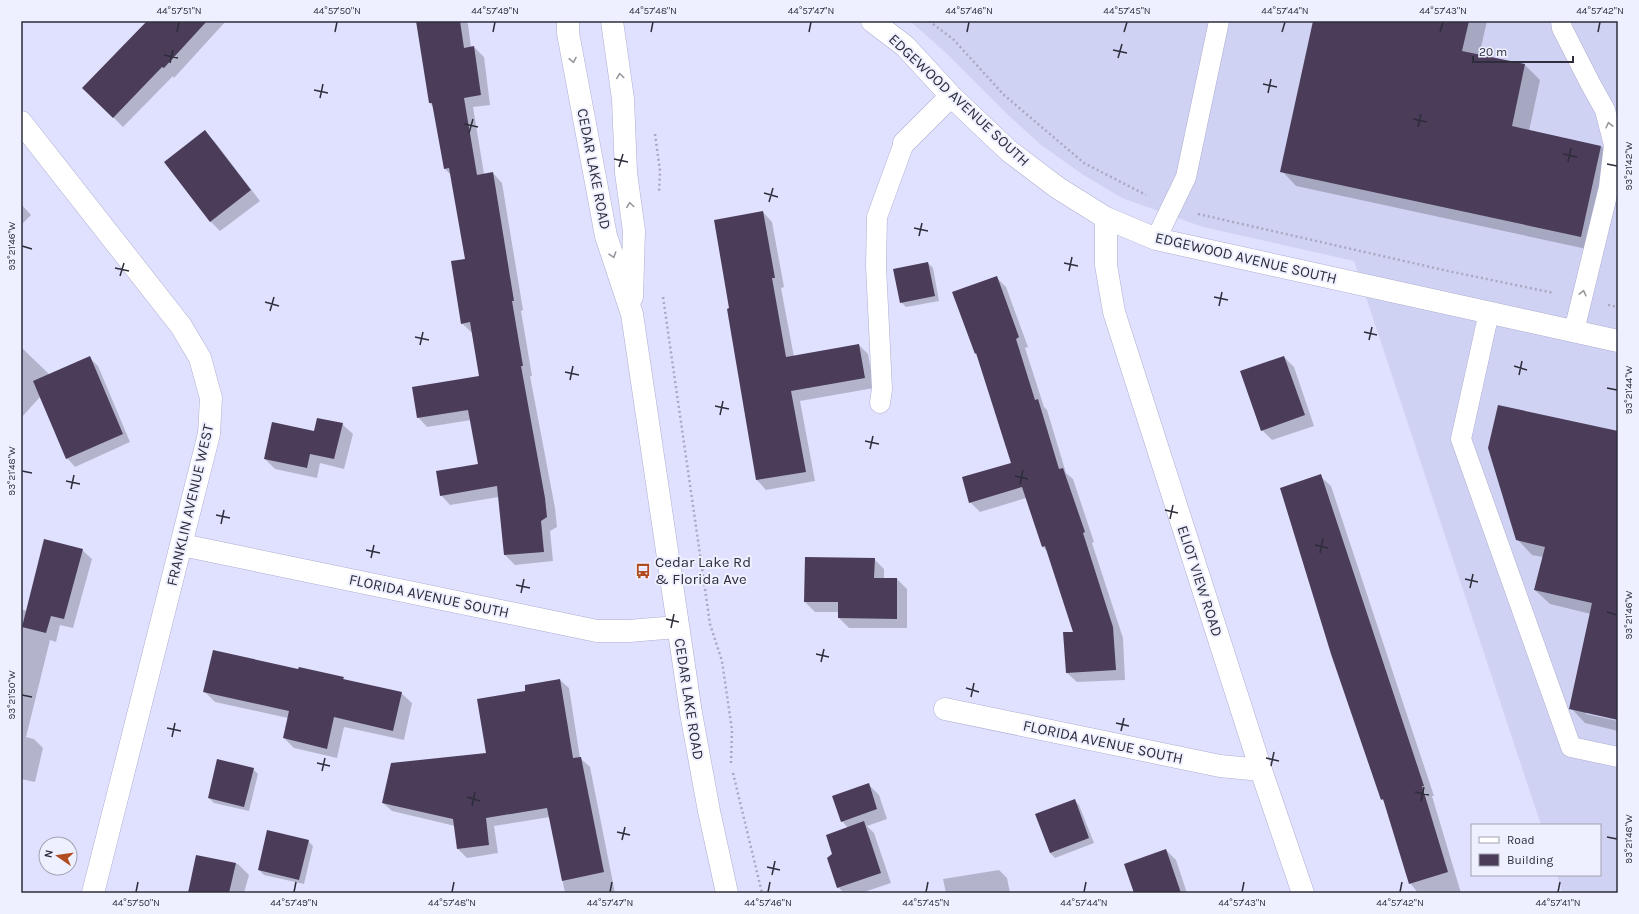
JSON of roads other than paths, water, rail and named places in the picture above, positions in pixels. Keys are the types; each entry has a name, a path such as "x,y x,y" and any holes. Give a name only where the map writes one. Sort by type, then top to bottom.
{"street":[{"name":"CEDAR LAKE ROAD","path":"568,21 568,33 606,236 632,314"},
{"name":"CEDAR LAKE ROAD","path":"612,21 623,99 626,173 634,231 632,314 677,626 709,811 727,893"},
{"name":"EDGEWOOD AVENUE SOUTH","path":"872,21 905,46 951,96 1009,151 1058,188 1106,218 1156,239 1618,341"},
{"path":"904,143 951,96"},
{"name":"FRANKLIN AVENUE WEST","path":"21,122 182,326 200,358 210,398 209,434 93,893"},
{"name":"ELIOT VIEW ROAD","path":"1106,218 1106,265 1114,312 1261,770 1303,893"},
{"name":"FLORIDA AVENUE SOUTH","path":"182,545 597,631 629,631 677,626"},
{"name":"FLORIDA AVENUE SOUTH","path":"945,709 1220,766 1261,770"}],"lane":[{"path":"1156,239 1186,177 1219,21"},
{"path":"1561,21 1562,28 1590,83 1606,110 1614,145 1609,187 1574,331"},
{"path":"880,403 882,389 876,274 877,217 904,143"},
{"path":"1489,312 1461,439 1571,746 1618,757"}],"place":[{"name":"Cedar Lake Rd & Florida Ave","path":"643,571"}]}
